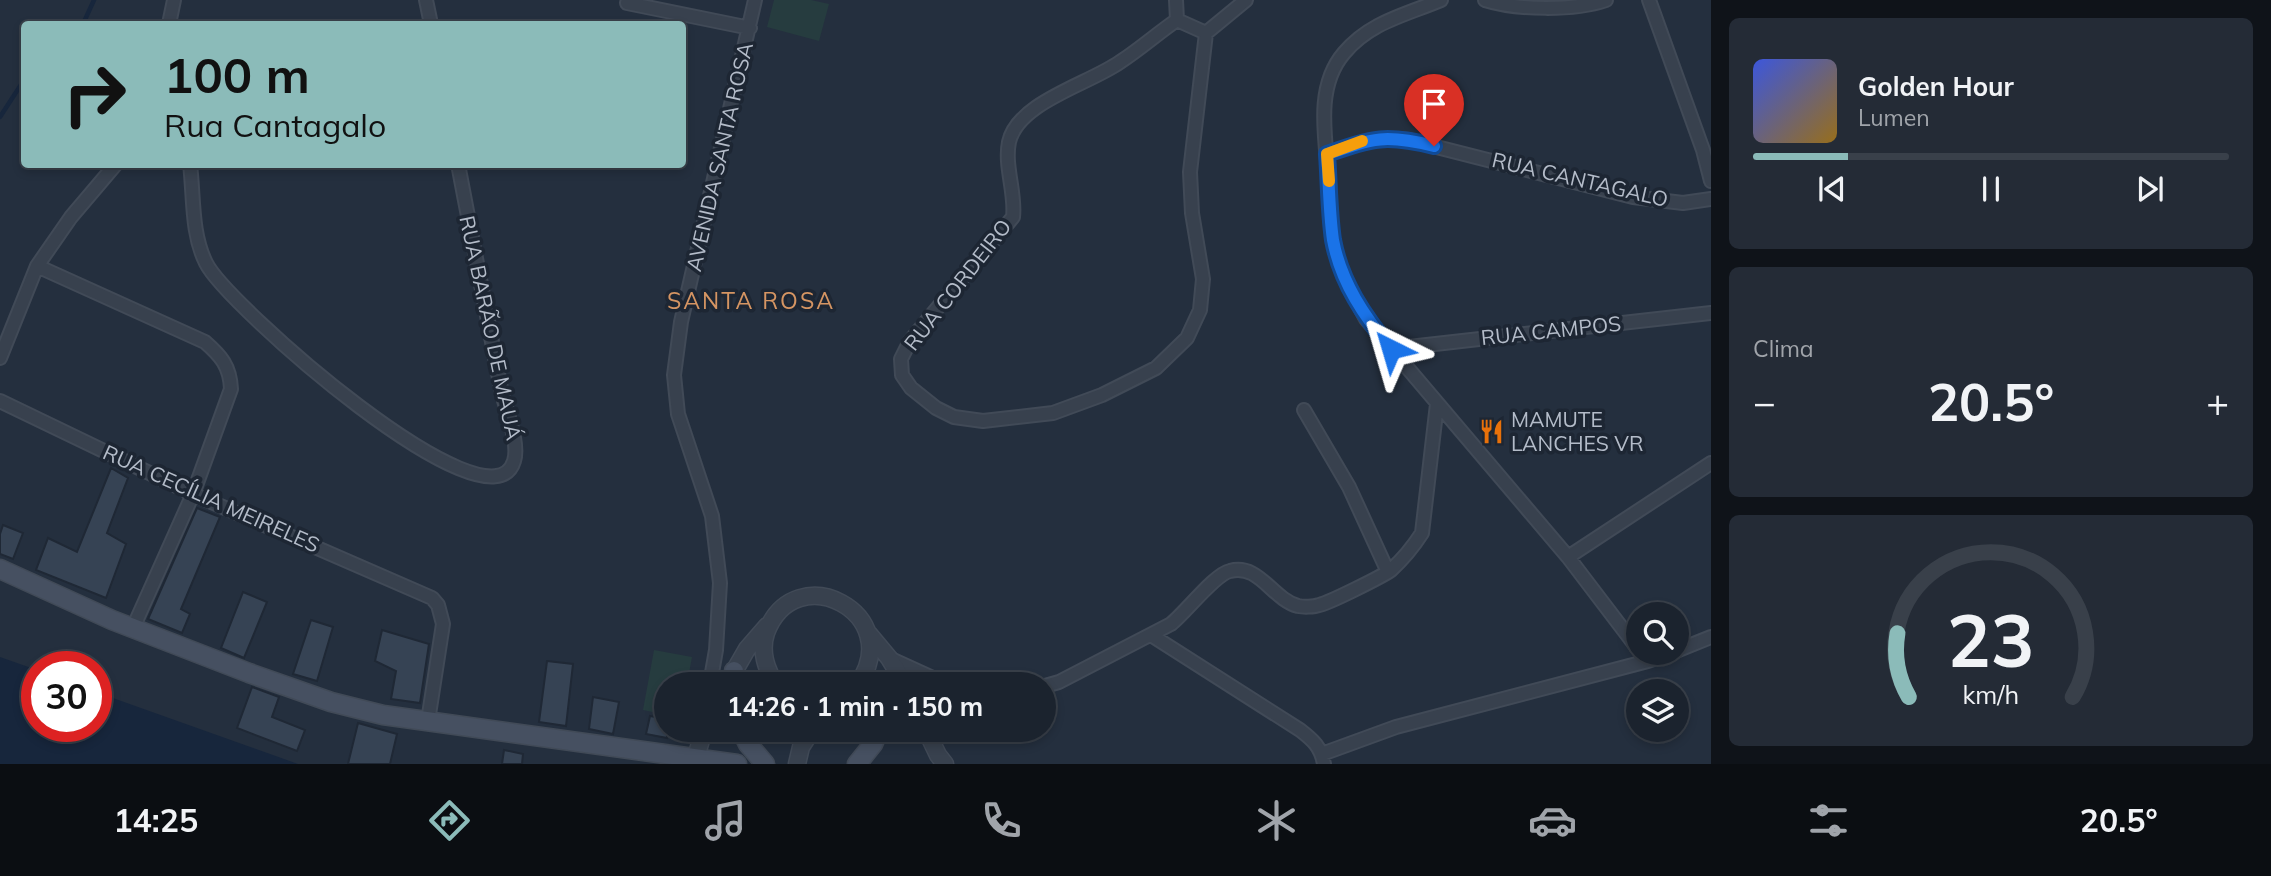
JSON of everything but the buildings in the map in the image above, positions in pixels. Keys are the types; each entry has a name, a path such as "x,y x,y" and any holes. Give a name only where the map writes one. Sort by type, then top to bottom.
{"main road":[{"path":"0,569 133,628 331,702 383,715 737,764"},
{"path":"747,742 765,764"},
{"path":"857,764 874,742"}],"street":[{"path":"170,21 174,0"},
{"path":"426,0 430,21"},
{"name":"AVENIDA SANTA ROSA","path":"712,672 720,583 712,516 678,414 674,375 681,322 755,0"},
{"path":"1176,0 1177,20 1206,33 1246,0"},
{"path":"1441,0 1393,17 1364,33 1342,54 1330,77 1323,114 1334,241 1346,283 1366,319 1568,557 1626,633"},
{"path":"1485,0 1528,7 1589,6 1606,0"},
{"path":"1650,0 1695,125 1711,181"},
{"path":"627,3 750,28"},
{"name":"RUA CORDEIRO","path":"1177,20 1120,62 1029,112 1017,125 1009,142 1015,202 1013,217 910,341 901,359 902,375 911,388 936,408 954,417 983,421 1054,413 1102,395 1156,368 1187,338 1200,310 1203,279 1192,214 1190,172 1206,33"},
{"name":"RUA CANTAGALO","path":"1327,154 1365,141 1388,137 1633,197 1684,203 1711,199"},
{"path":"0,358 37,266 71,217 113,168"},
{"name":"RUA BARÃO DE MAUÁ","path":"190,168 195,233 206,264 225,290 352,402 392,432 475,475 494,478 506,473 514,463 516,448 502,393 459,168"},
{"path":"37,266 205,342 222,357 230,373 231,389 193,494 133,628"},
{"name":"RUA CAMPOS","path":"1391,349 1711,313"},
{"name":"RUA CECÍLIA MEIRELES","path":"0,401 193,494 424,593 438,605 443,624 428,721"},
{"path":"1056,683 1171,624 1187,611 1216,578 1227,571 1242,569 1255,575 1280,597 1298,606 1319,606 1388,572 1411,550 1422,533 1437,404"},
{"path":"1304,410 1354,496 1388,572"},
{"path":"1568,557 1711,463"},
{"path":"736,672 747,649 781,609 796,599 814,595 832,597 848,605 861,618 869,634 898,672"},
{"path":"768,672 764,657 764,640 770,623"},
{"path":"866,672 870,660 869,634"},
{"path":"1151,635 1300,730 1315,741 1323,759 1396,727 1626,659"},
{"path":"1689,646 1711,637"},
{"path":"889,658 920,672"},
{"path":"696,757 700,742"},
{"path":"931,742 940,761"}],"green space":[{"path":"774,0 811,0 829,4 819,41 767,27"},
{"path":"654,650 692,657 689,672 654,672 654,712 643,710"}],"water":[{"path":"0,657 21,664 21,742 112,742 112,698 298,764 0,764"}],"waterway":[{"path":"84,21 94,0"},
{"path":"0,117 21,85"}],"slow traffic":[{"path":"1329,181 1327,154 1362,141"}],"place":[{"name":"MAMUTE LANCHES VR","path":"1491,432"}],"district":[{"name":"SANTA ROSA","path":"751,301"}],"route":[{"path":"1391,349 1366,319 1346,283 1334,241 1327,154 1365,141 1388,137 1434,146"}]}
